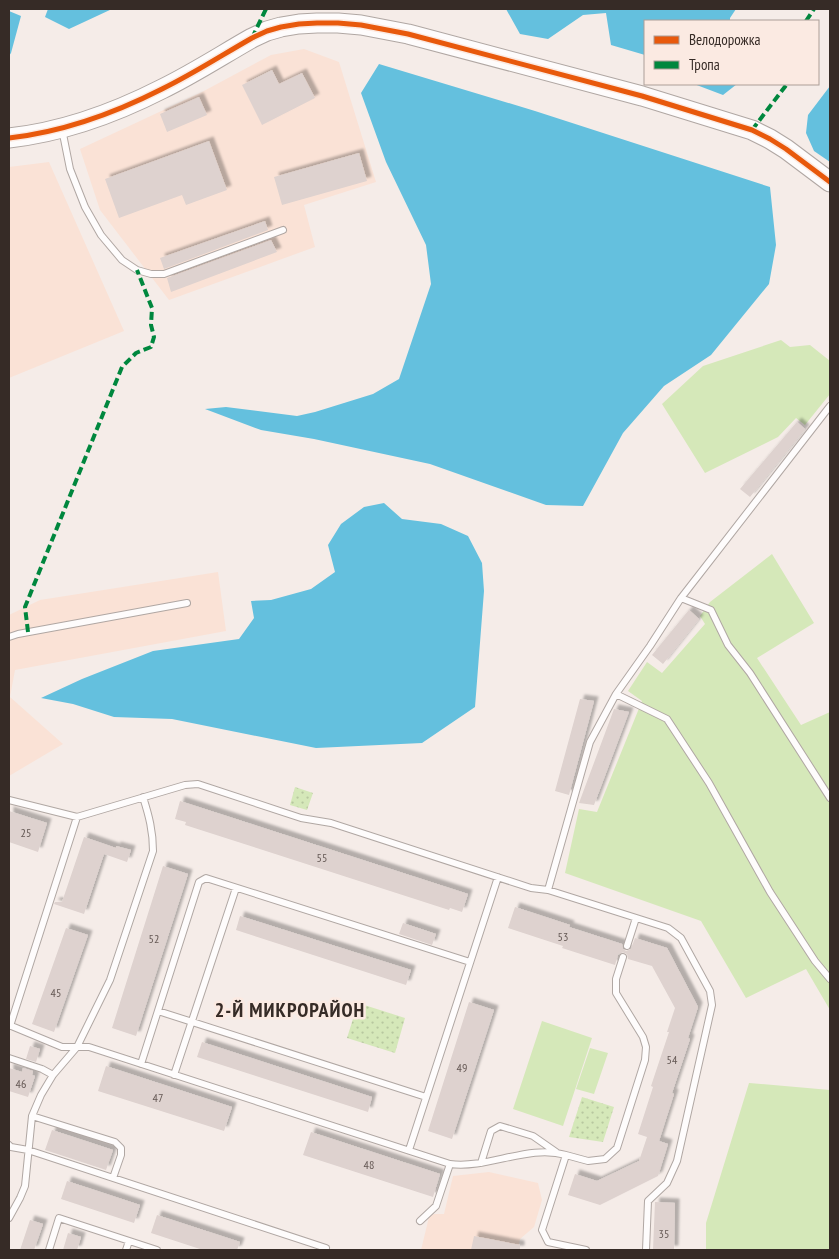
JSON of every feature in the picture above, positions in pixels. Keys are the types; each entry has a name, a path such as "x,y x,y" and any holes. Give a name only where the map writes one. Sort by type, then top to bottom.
{"street":[{"path":"9,138 34,135 114,112 164,88 267,31 299,24 338,23 408,34 642,96 730,122 770,139 830,182"}],"lane":[{"path":"62,128 70,170 85,206 102,235 122,260 137,270 151,274 164,274 283,230"},
{"path":"548,890 590,742 616,694 681,598 830,406"},
{"path":"681,598 711,610 728,645 750,673 830,798"},
{"path":"9,637 187,603"},
{"path":"616,694 667,719 709,783 770,892 815,961 830,979"},
{"path":"9,800 76,817 185,784 198,784 301,818 331,824 531,888 548,890 668,928 682,938 710,990 712,1005 677,1161 667,1183 648,1201 646,1250"},
{"path":"9,1218 25,1186 32,1116 41,1095 53,1075 77,1047 110,980 153,851 152,832 143,797"},
{"path":"76,817 9,1026 62,1047 89,1047 450,1164 481,1162 539,1152 556,1152 588,1162 605,1158 617,1148 645,1060 646,1047 643,1037 616,993 616,979 623,957"},
{"path":"409,1150 498,877"},
{"path":"141,1064 199,882 206,878 470,962"},
{"path":"174,1075 236,888"},
{"path":"627,946 636,918"},
{"path":"158,1011 426,1097"},
{"path":"9,1058 42,1069 53,1075"},
{"path":"32,1116 115,1142 121,1148 121,1155 113,1178"},
{"path":"481,1162 491,1130 500,1126 533,1136 556,1152"},
{"path":"10,1147 28,1150 326,1248"},
{"path":"566,1155 542,1230 548,1242 586,1250"},
{"path":"420,1221 436,1206 450,1164"},
{"path":"48,1250 59,1218 156,1250"},
{"path":"126,1250 129,1241"}],"shaded area":[{"path":"304,49 339,62 376,182 304,205 315,247 169,300 100,210 80,149 202,92 271,55"},
{"path":"49,162 124,331 9,378 9,167"},
{"path":"218,572 226,631 15,670 10,697 63,744 9,776 9,615 40,600"},
{"path":"489,1172 538,1183 542,1200 534,1227 520,1239 518,1250 421,1250 429,1217 434,1214 444,1214 453,1176"}],"green space":[{"path":"781,340 790,347 810,345 830,361 830,394 805,425 796,418 778,437 705,473 662,404 703,366"},
{"path":"772,554 814,623 757,658 801,725 830,712 830,1010 806,969 746,998 701,921 565,873 579,809 597,812 642,701 628,691 647,662 662,673 705,624 700,616 710,602"},
{"path":"295,787 313,793 307,810 290,805"},
{"path":"358,1003 405,1018 395,1053 347,1038"},
{"path":"542,1021 592,1038 563,1126 513,1109"},
{"path":"590,1048 608,1053 594,1094 576,1089"},
{"path":"749,1083 830,1090 830,1250 706,1250 706,1223"},
{"path":"582,1097 614,1107 603,1142 569,1137"}],"water":[{"path":"48,9 112,9 69,29 45,17"},
{"path":"506,9 736,9 730,20 644,20 644,55 611,45 606,13 583,15 548,39 520,34"},
{"path":"9,11 21,16 9,56"},
{"path":"379,64 535,111 770,187 776,245 769,284 711,355 664,386 623,433 583,506 546,505 430,464 314,439 261,430 205,409 226,407 297,416 373,394 399,379 431,284 426,245 386,162 361,93"},
{"path":"697,85 736,85 723,95"},
{"path":"830,86 830,162 814,151 806,133 808,115"},
{"path":"384,503 402,519 441,524 468,536 482,563 484,591 475,707 422,743 316,748 172,719 114,717 73,704 41,698 82,679 153,651 239,639 254,618 251,601 271,600 311,589 335,572 328,545 341,524 364,507"}],"building":[{"path":"272,70 279,84 302,73 315,98 262,125 242,85"},
{"path":"199,97 207,115 167,132 160,114"},
{"path":"209,141 227,190 186,205 182,195 119,218 105,179"},
{"path":"359,153 367,181 282,205 274,177"},
{"path":"265,221 268,230 164,269 160,258"},
{"path":"271,240 277,252 171,292 167,278"},
{"path":"797,422 805,429 750,497 740,489"},
{"path":"689,610 699,619 663,664 652,655"},
{"path":"580,699 594,701 569,795 555,791"},
{"path":"614,709 629,712 594,805 579,803"},
{"path":"180,801 468,894 462,912 450,908 449,910 185,825 186,822 175,819"},
{"path":"9,811 47,823 38,852 9,842"},
{"path":"84,837 116,848 116,846 131,850 127,862 104,854 84,914 54,904 55,902 62,902"},
{"path":"163,866 188,874 136,1036 112,1028"},
{"path":"515,907 622,944 623,949 626,951 631,949 635,938 667,948 698,1007 659,1141 668,1144 658,1176 600,1205 568,1195 575,1174 597,1181 639,1161 647,1137 638,1134 675,1008 652,966 628,959 627,954 622,952 618,955 615,965 508,928"},
{"path":"240,916 411,970 406,985 236,930"},
{"path":"403,923 436,934 432,945 399,934"},
{"path":"66,928 88,935 54,1032 32,1024"},
{"path":"469,1002 494,1010 452,1139 428,1131"},
{"path":"202,1042 372,1097 368,1112 197,1057"},
{"path":"30,1046 40,1049 36,1062 26,1059"},
{"path":"106,1066 232,1107 224,1131 98,1091"},
{"path":"9,1068 22,1072 23,1068 33,1071 32,1075 35,1076 28,1097 9,1091"},
{"path":"52,1130 113,1150 106,1170 45,1150"},
{"path":"311,1132 440,1174 433,1197 303,1155"},
{"path":"67,1181 140,1205 134,1223 61,1199"},
{"path":"655,1202 675,1203 674,1250 653,1250"},
{"path":"157,1215 240,1242 237,1250 203,1250 151,1233"},
{"path":"30,1220 43,1224 34,1250 20,1250"},
{"path":"68,1233 81,1237 77,1250 63,1250"},
{"path":"474,1236 520,1245 520,1250 471,1250"}],"marked path":[{"path":"252,38 266,9"},
{"path":"807,20 814,9"},
{"path":"752,130 786,85"},
{"path":"28,632 25,607 122,367 136,353 151,347 154,337 151,325 152,308 137,270"}],"cycle path":[{"path":"9,138 49,131 106,114 174,83 267,31 299,24 338,23 361,25 408,34 642,96 752,130 786,149 830,182"}],"district":[{"name":"2-Й МИКРОРАЙОН","path":"290,1010"}]}
